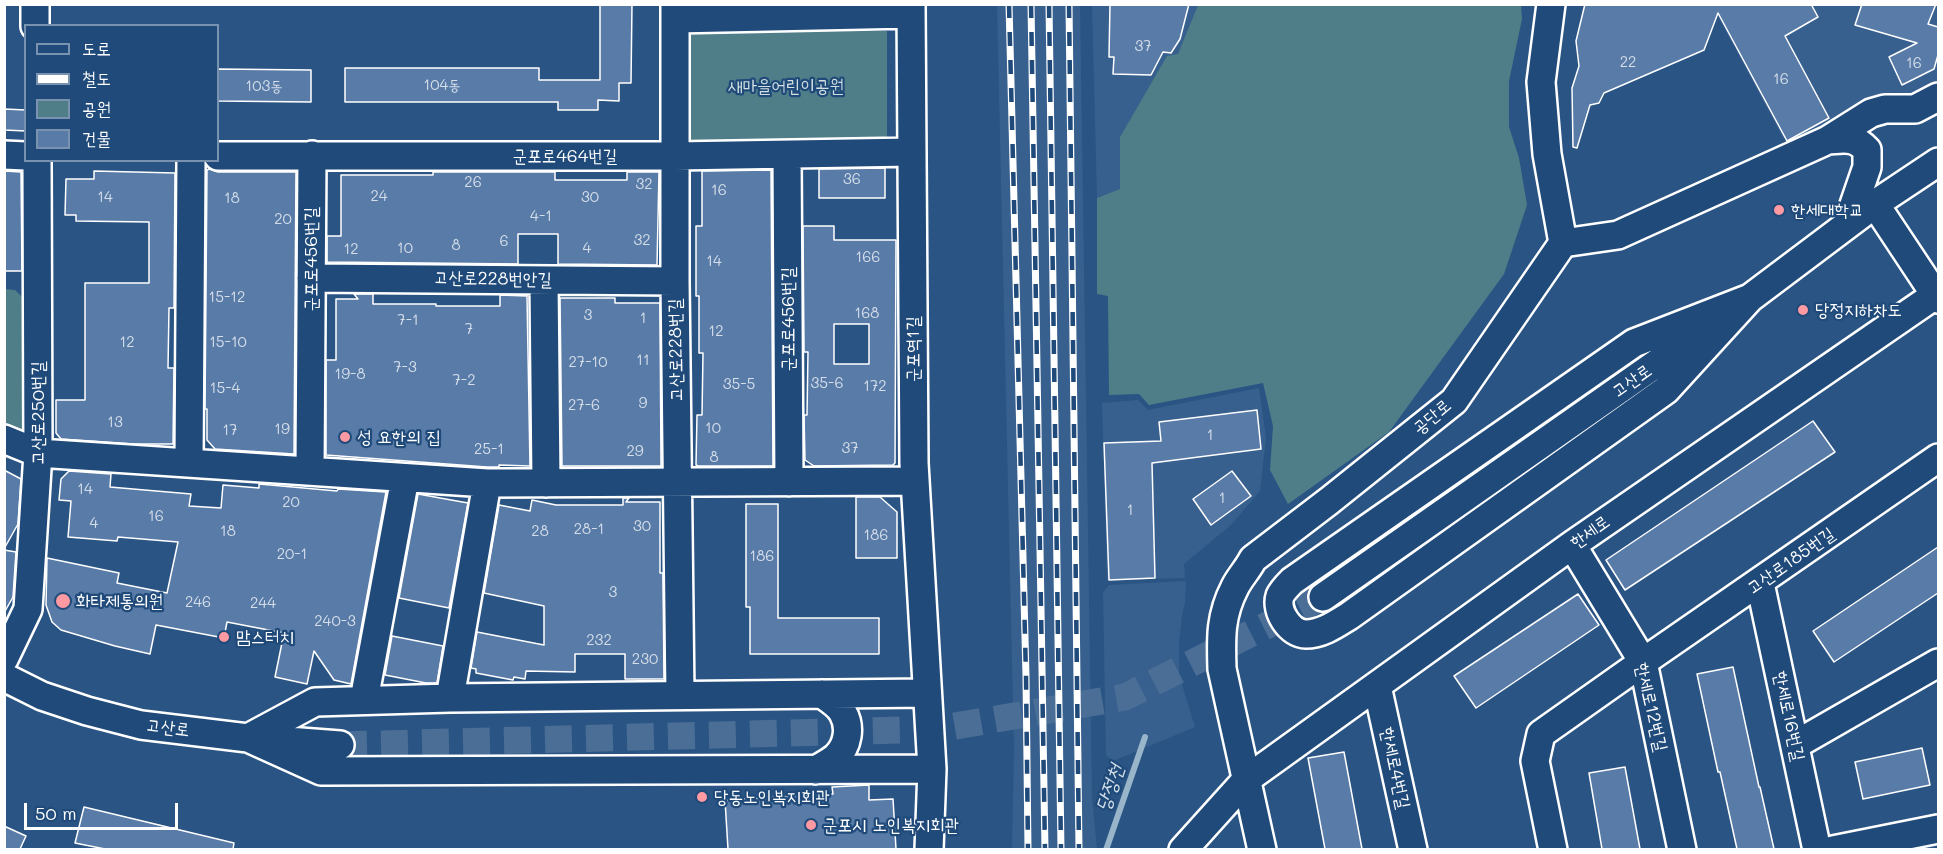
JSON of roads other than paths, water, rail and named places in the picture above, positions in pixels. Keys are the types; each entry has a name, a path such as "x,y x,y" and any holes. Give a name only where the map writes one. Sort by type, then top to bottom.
{"street":[{"path":"35,4 35,24"},
{"path":"1551,4 1541,82 1547,154 1563,243 1618,235 1828,140 1871,113 1927,103 1938,122"},
{"path":"675,12 911,9"},
{"name":"군포역1길","path":"911,9 915,481 932,769 929,849"},
{"name":"고산로228번길","path":"675,12 675,281 680,695"},
{"path":"1828,140 1858,140 1867,150 1867,167 1847,225"},
{"name":"군포로464번길","path":"219,156 675,156 912,152"},
{"path":"4,155 24,156"},
{"name":"군포로456번길","path":"310,471 312,155"},
{"name":"군포로456번길","path":"787,155 789,482"},
{"name":"고산로250번길","path":"4,659 28,609 38,453 37,162"},
{"path":"189,463 191,162"},
{"name":"고산로","path":"1323,597 1750,298 1875,204 1938,162"},
{"path":"1875,204 1938,296"},
{"name":"공단로","path":"1262,849 1226,691 1220,643 1224,614 1237,584 1253,559 1454,401 1563,243"},
{"name":"고산로228번안길","path":"311,278 675,281"},
{"path":"544,280 546,483"},
{"name":"한세로","path":"1183,849 1247,779 1572,544 1938,296"},
{"path":"1750,298 1666,390 1349,616 1324,630 1305,634 1292,628 1283,618 1279,607 1280,595 1292,581 1634,343 1750,298"},
{"path":"4,438 38,453 487,483 915,481"},
{"name":"고산로185번길","path":"1553,849 1535,761 1541,734 1938,458"},
{"path":"364,700 405,477"},
{"path":"450,698 487,483"},
{"name":"한세로12번길","path":"1572,544 1643,662 1682,849"},
{"name":"한세로16번길","path":"1760,583 1817,849"},
{"path":"1795,745 1938,663"},
{"name":"고산로","path":"4,676 42,696 141,725 248,738 340,745"},
{"name":"한세로4번길","path":"1377,686 1413,849"},
{"path":"248,738 315,702 450,698 927,693"},
{"path":"816,770 836,757 846,742 848,731 845,714 822,694"},
{"path":"248,738 321,771 932,769"},
{"path":"1833,849 1938,829"}],"waterway":[{"name":"당정천","path":"1106,850 1145,737"}],"tunnel":[{"path":"340,745 938,729 1125,697 1323,597"}],"railway":[{"path":"1009,4 1026,676 1028,850"},
{"path":"1031,4 1045,850"},
{"path":"1049,4 1061,850"},
{"path":"1069,4 1079,850"}],"place":[{"name":"한세대학교","path":"1779,210"},
{"name":"당정지하차도","path":"1803,310"},
{"name":"성 요한의 집","path":"345,437"},
{"name":"화타제통의원","path":"63,601"},
{"name":"맘스터치","path":"224,637"},
{"name":"당동노인복지회관","path":"702,797"},
{"name":"군포시 노인복지회관","path":"811,825"}],"park label":[{"name":"새마을어린이공원","path":"786,86"}]}
